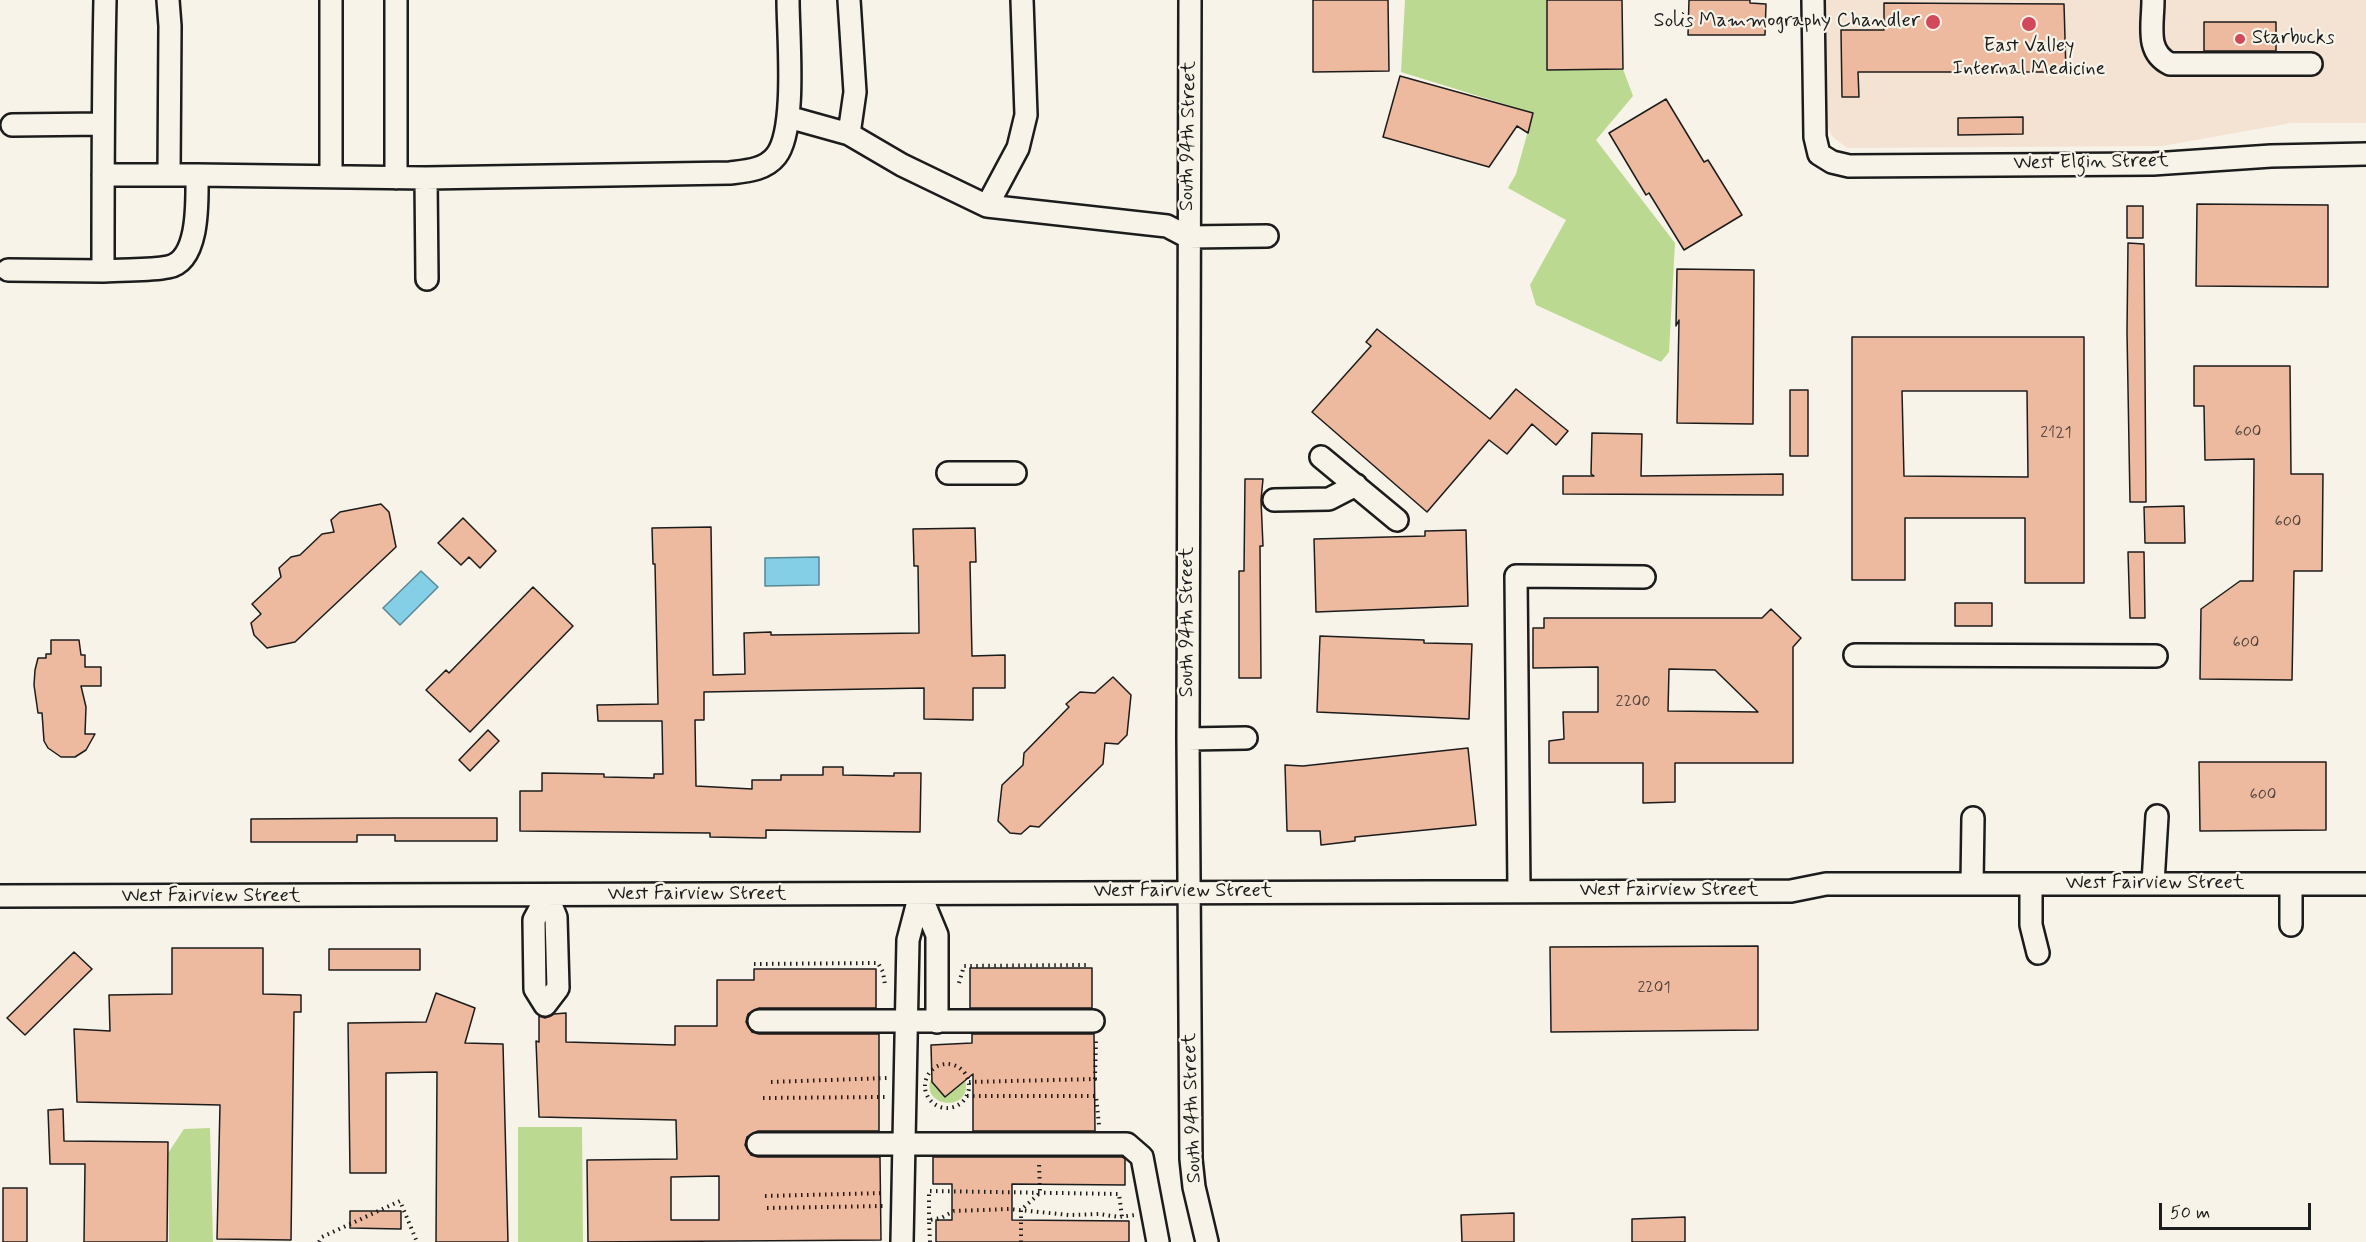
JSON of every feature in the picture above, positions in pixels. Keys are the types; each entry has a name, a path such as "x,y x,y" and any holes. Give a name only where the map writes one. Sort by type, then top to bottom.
{"street":[{"path":"103,271 105,0"},
{"path":"168,0 170,27 169,175"},
{"path":"331,176 332,0"},
{"path":"396,0 396,178"},
{"path":"103,175 426,178 730,173 757,169 775,158 785,141 788,117 788,0"},
{"path":"849,0 855,92 849,134"},
{"path":"987,206 1018,147 1026,115 1022,0"},
{"name":"South 94th Street","path":"1190,0 1188,739 1191,1159 1194,1187 1207,1242"},
{"name":"West Elgin Street","path":"1813,0 1815,137 1819,154 1832,162 1849,166 2153,164 2271,156 2366,154"},
{"path":"2153,0 2153,48 2161,60 2170,64 2311,64"},
{"path":"788,117 849,134 902,165 987,206 1167,226 1188,237 1267,236"},
{"path":"12,125 103,124"},
{"path":"8,270 103,271 171,267 188,252 197,218 196,175"},
{"path":"426,178 428,279"},
{"path":"1321,457 1397,520"},
{"path":"948,473 1015,473"},
{"path":"1274,500 1329,499 1356,485"},
{"path":"1519,892 1516,576 1644,577"},
{"path":"1855,655 2156,656"},
{"path":"1188,739 1246,738"},
{"path":"2153,883 2157,816"},
{"path":"1972,884 1973,818"},
{"name":"West Fairview Street","path":"0,896 1791,891 1826,884 2366,884"},
{"path":"2031,884 2031,926 2038,953"},
{"path":"2291,884 2291,926"},
{"path":"920,894 937,934 937,1022"},
{"path":"902,1242 904,1087 895,1022 907,966 908,940 920,894"},
{"path":"907,966 937,965"},
{"path":"759,1021 1094,1021"},
{"path":"758,1144 1127,1144 1142,1157 1158,1242"}],"path":[{"path":"754,964 878,963 883,972 886,987 884,1002 895,1022"},
{"path":"959,1022 959,982 964,966 1086,965"},
{"path":"969,1082 1095,1079 1096,1030 1094,1021"},
{"path":"948,1063 962,1068 969,1082 967,1096 957,1106 950,1108 936,1105 926,1094 925,1079 934,1067 948,1063"},
{"path":"771,1082 904,1087"},
{"path":"763,1098 904,1087"},
{"path":"967,1096 1096,1096 1100,1144"},
{"path":"1021,1242 1021,1210 1040,1193 1039,1144"},
{"path":"930,1242 929,1191 1119,1194 1122,1217"},
{"path":"765,1196 902,1199"},
{"path":"767,1208 902,1199"},
{"path":"320,1242 322,1237 400,1201 417,1242"},
{"path":"929,1220 941,1218 954,1210 1021,1210 1122,1217 1152,1213"}],"shaded area":[{"path":"1826,0 2366,0 2366,123 2291,123 2162,146 1847,148 1832,136 1828,128"}],"green space":[{"path":"1405,0 1547,0 1548,69 1623,69 1633,96 1596,140 1675,243 1669,352 1661,362 1536,305 1530,285 1566,220 1508,188 1516,174 1533,113 1401,72"},
{"path":"933,1074 964,1076 966,1089 962,1097 955,1102 947,1103 938,1100 932,1095 929,1086"},
{"path":"518,1127 582,1127 583,1242 518,1242"},
{"path":"210,1128 213,1242 169,1242 168,1153 184,1129"}],"water":[{"path":"819,557 819,585 765,586 765,558"},
{"path":"421,571 438,587 400,625 383,608"}],"building":[{"path":"1313,0 1388,0 1389,71 1313,72"},
{"path":"1547,0 1622,0 1623,69 1547,70"},
{"path":"1689,0 1750,0 1750,3 1766,4 1765,35 1688,35"},
{"path":"1884,3 2064,4 2066,72 1858,72 1859,97 1842,97 1841,30 1884,30"},
{"name":"Starbucks","path":"2204,22 2276,22 2276,51 2204,51"},
{"path":"1400,76 1533,113 1528,133 1517,126 1489,167 1383,137"},
{"path":"1666,99 1704,162 1708,160 1742,215 1684,250 1649,193 1646,195 1609,133"},
{"path":"2023,117 2023,134 1958,135 1958,118"},
{"path":"2197,204 2328,205 2328,287 2196,286"},
{"path":"2127,206 2143,206 2143,238 2127,238"},
{"path":"2128,243 2144,244 2146,502 2130,502"},
{"path":"1677,269 1754,270 1753,424 1677,423 1679,320 1676,326"},
{"path":"1377,329 1490,419 1516,389 1568,431 1556,445 1532,424 1507,454 1489,440 1427,512 1312,412 1371,346 1366,342"},
{"path":"1852,337 2084,337 2084,583 2025,583 2025,518 1905,518 1905,580 1852,580","holes":["1902,391 2027,391 2028,477 1904,476"]},
{"path":"2194,366 2290,366 2291,474 2323,474 2322,571 2294,571 2292,680 2200,679 2201,609 2240,581 2253,581 2254,459 2205,460 2204,406 2194,406"},
{"path":"1790,390 1808,390 1808,456 1790,456"},
{"path":"1592,433 1642,434 1641,476 1783,474 1783,495 1563,494 1563,476 1594,476 1591,474"},
{"path":"1245,479 1263,479 1261,500 1263,546 1260,546 1261,678 1239,678 1239,571 1244,571"},
{"path":"381,504 389,512 396,547 295,642 267,648 254,635 251,623 261,614 252,604 281,577 279,568 291,557 300,555 322,534 334,532 331,520 340,512"},
{"path":"2184,506 2185,543 2145,543 2144,507"},
{"path":"463,518 496,551 480,568 469,557 461,565 438,543"},
{"path":"711,527 713,675 745,674 744,633 771,632 771,635 919,633 918,566 914,566 913,529 975,528 976,562 970,562 972,656 1005,655 1005,688 973,688 973,720 924,719 924,688 704,692 704,720 695,720 696,786 752,789 752,780 781,780 781,775 823,775 823,767 843,767 843,775 894,776 894,773 921,773 920,832 766,830 766,838 710,837 710,833 520,831 520,791 542,791 542,773 654,778 654,774 663,774 662,721 598,721 597,705 658,704 652,528"},
{"path":"1466,530 1468,606 1316,612 1314,539 1425,536 1425,531"},
{"path":"2128,552 2144,552 2145,618 2130,618"},
{"path":"533,587 573,626 470,732 426,690 446,670 449,673"},
{"path":"1955,603 1992,603 1992,626 1955,626"},
{"path":"1771,609 1801,638 1793,647 1793,763 1675,763 1675,802 1643,803 1643,763 1549,763 1549,741 1564,739 1563,712 1598,712 1598,667 1533,668 1533,628 1544,628 1544,618 1762,618","holes":["1669,669 1715,670 1758,712 1668,711"]},
{"path":"1320,636 1472,644 1469,719 1317,712"},
{"path":"51,640 79,640 81,655 85,655 85,667 101,667 101,686 81,686 86,707 85,734 95,734 86,750 75,757 61,757 48,748 44,741 42,713 38,713 34,685 35,670 38,658 46,658 46,654 51,654"},
{"path":"1113,677 1131,695 1127,735 1118,744 1105,743 1103,764 1039,827 1030,826 1021,834 1010,833 998,821 1002,785 1023,765 1024,753 1069,707 1066,704 1080,692 1095,693"},
{"path":"488,730 499,741 470,771 459,760"},
{"path":"1468,748 1476,825 1355,837 1355,841 1321,845 1320,831 1287,831 1285,765 1303,766"},
{"path":"2199,762 2326,762 2326,830 2200,831"},
{"path":"497,818 497,841 395,841 395,835 357,835 357,842 251,842 251,819"},
{"path":"1758,946 1758,1030 1551,1032 1550,947"},
{"path":"172,948 263,948 263,994 301,995 301,1012 294,1012 291,1240 217,1239 220,1105 77,1102 74,1029 110,1031 109,995 172,994"},
{"path":"329,949 420,949 420,970 329,970"},
{"path":"74,952 92,969 25,1035 7,1018"},
{"path":"970,968 1092,968 1092,1008 970,1008"},
{"path":"754,969 876,969 876,1008 759,1008 748,1014 746,1022 752,1032 759,1034 879,1034 879,1131 758,1131 747,1137 745,1145 751,1155 758,1157 880,1157 881,1240 588,1242 587,1160 677,1159 676,1120 539,1117 536,1041 539,1042 539,1016 545,1018 554,1014 566,1013 566,1042 675,1045 675,1026 717,1026 717,980 754,980","holes":["719,1176 719,1220 671,1220 671,1177"]},
{"path":"436,993 475,1008 465,1043 503,1044 508,1242 436,1242 437,1072 386,1073 386,1173 350,1173 348,1023 426,1022"},
{"path":"972,1034 1094,1034 1095,1131 973,1131 973,1074 945,1097 932,1082 931,1045 972,1043"},
{"path":"63,1109 64,1141 168,1142 167,1242 84,1242 85,1164 50,1164 48,1110"},
{"path":"933,1157 1122,1157 1125,1159 1125,1185 1012,1184 1012,1220 1129,1221 1129,1242 936,1242 936,1220 952,1220 952,1184 933,1184"},
{"path":"3,1188 27,1188 27,1242 3,1242"},
{"path":"350,1211 401,1211 401,1229 350,1228"},
{"path":"1514,1213 1514,1242 1462,1242 1461,1215"},
{"path":"1685,1217 1685,1242 1632,1242 1632,1219"}],"place":[{"name":"Solis Mammography Chandler","path":"1933,22"},
{"name":"East Valley Internal Medicine","path":"2029,24"},
{"name":"Starbucks","path":"2240,39"}]}
